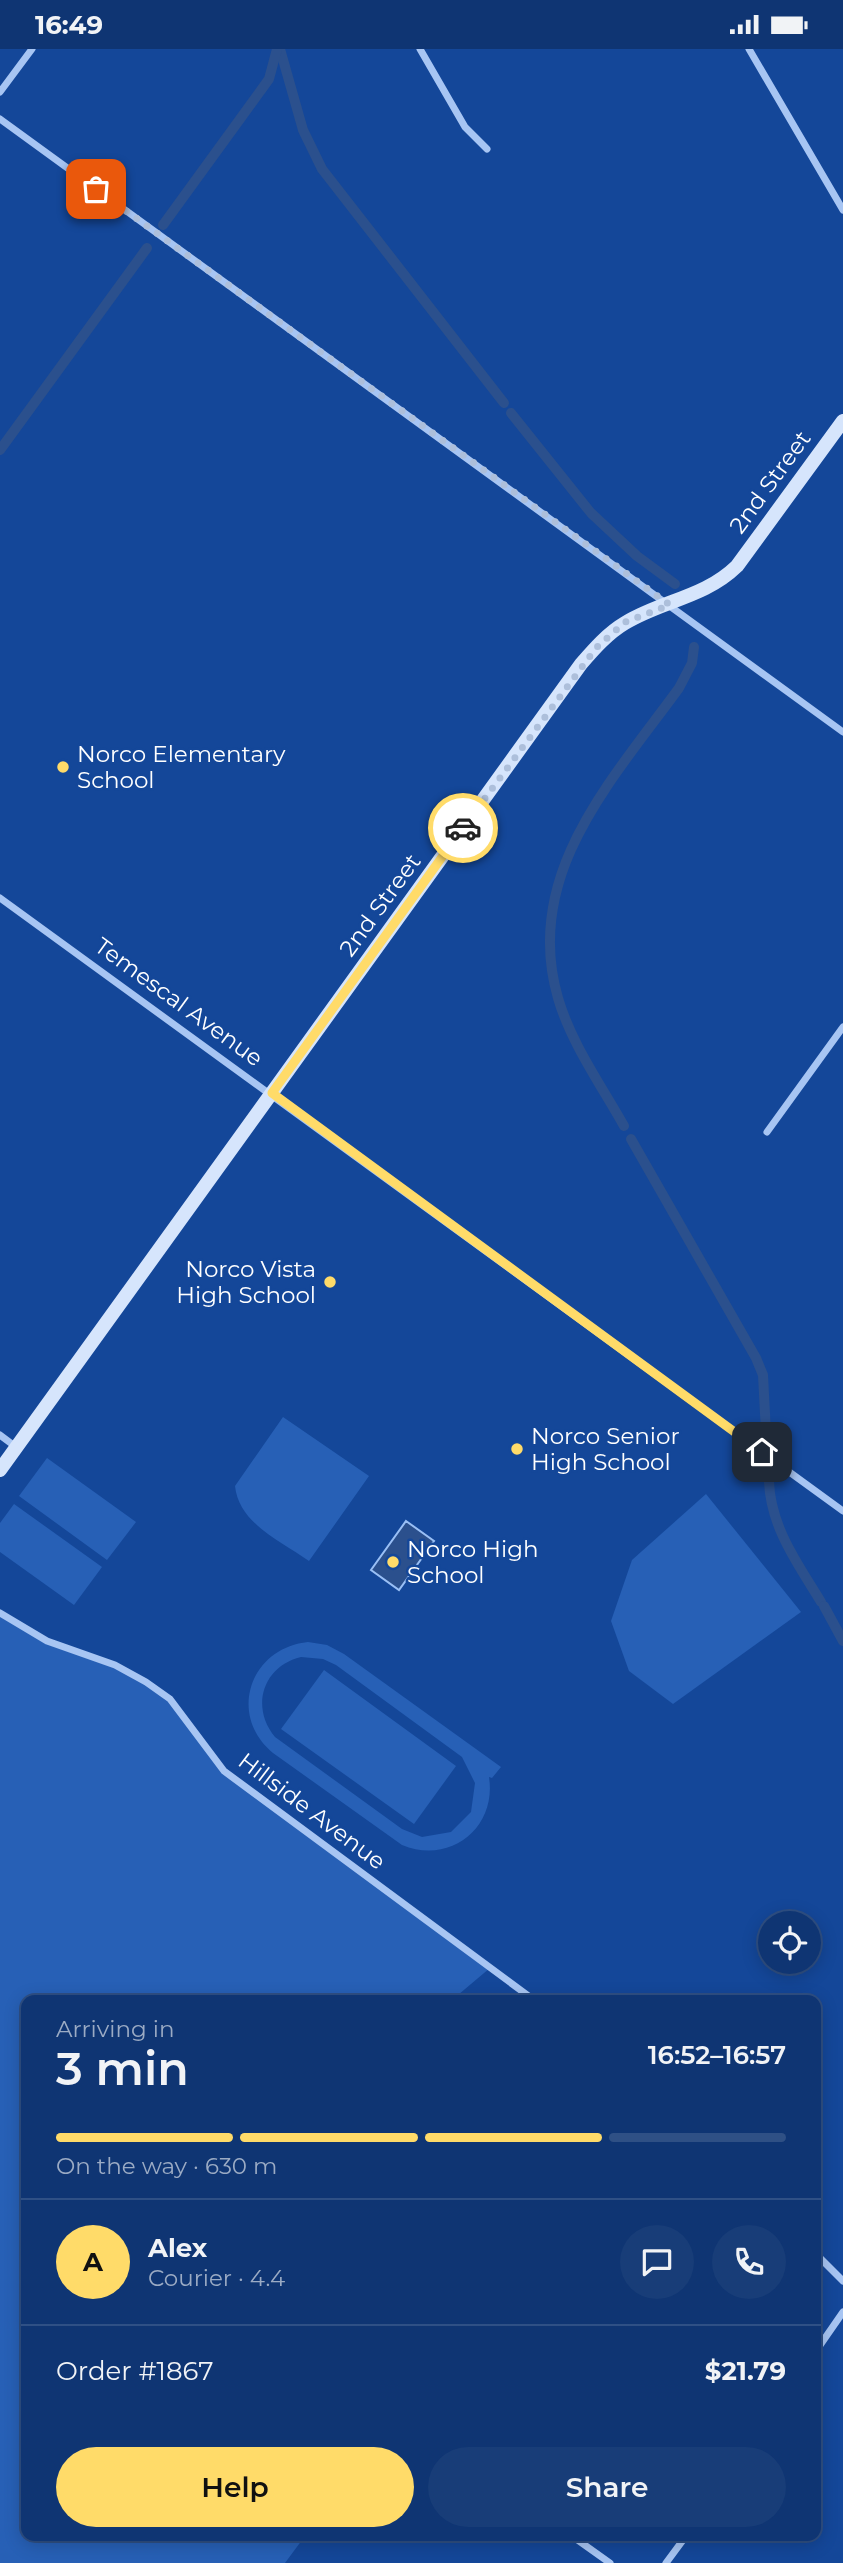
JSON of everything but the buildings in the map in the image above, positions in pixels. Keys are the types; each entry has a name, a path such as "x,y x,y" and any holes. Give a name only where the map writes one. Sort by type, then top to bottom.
{"street":[{"path":"0,92 32,49"},
{"path":"420,49 465,127 487,149"},
{"path":"749,49 843,210"},
{"path":"0,119 843,732"},
{"name":"2nd Street","path":"0,1469 581,664 625,622 711,588 737,566 843,421"},
{"name":"Temescal Avenue","path":"0,898 272,1093 843,1511"},
{"path":"767,1132 843,1027"},
{"path":"0,1435 16,1447"},
{"name":"Hillside Avenue","path":"0,1613 47,1641 115,1665 170,1699 224,1770 527,1995"},
{"path":"821,2259 843,2281"},
{"path":"821,2344 843,2313"},
{"path":"579,2541 610,2563"},
{"path":"666,2563 682,2541"}],"shaded area":[{"path":"283,1417 369,1476 309,1561 274,1539 253,1521 244,1511 235,1486"},
{"path":"47,1458 136,1522 107,1560 19,1496"},
{"path":"706,1494 801,1612 673,1704 629,1671 611,1621 632,1560"},
{"path":"14,1504 102,1567 74,1605 0,1552 0,1523"},
{"path":"406,1521 434,1541 399,1590 371,1570"},
{"path":"0,1613 47,1641 115,1665 170,1699 224,1771 490,1968 458,1995 21,1995 21,2541 301,2541 285,2563 0,2563"},
{"path":"308,1642 327,1645 344,1654 501,1767 492,1778 489,1777 490,1795 486,1812 467,1838 453,1846 437,1850 420,1850 402,1845 273,1753 259,1738 251,1720 249,1703 259,1670 272,1657 288,1647","holes":["301,1657 323,1659 336,1665 462,1757 475,1783 471,1812 451,1832 422,1837 402,1829 275,1737 263,1713 264,1689 269,1678 277,1669"]},
{"path":"324,1670 456,1766 414,1824 281,1729"}],"waterway":[{"path":"163,225 269,79 277,49"},
{"path":"280,49 303,130 322,169 504,403"},
{"path":"0,450 147,248"},
{"path":"511,413 591,513 637,556 675,584"},
{"path":"624,1126 579,1047 558,998 550,953 552,911 563,870 580,831 602,794 679,688 692,663 694,647"},
{"path":"631,1139 756,1358 763,1375 766,1433"},
{"path":"769,1482 780,1530 821,1602"},
{"path":"824,1606 843,1641"}],"way so far":[{"path":"96,189 670,605 625,622 581,664 463,828"}],"place":[{"name":"Norco Elementary School","path":"63,767"},
{"name":"Norco Vista High School","path":"330,1282"},
{"name":"Norco Senior High School","path":"517,1449"},
{"name":"Norco High School","path":"393,1562"}],"route":[{"path":"463,828 272,1093 762,1452"}]}
